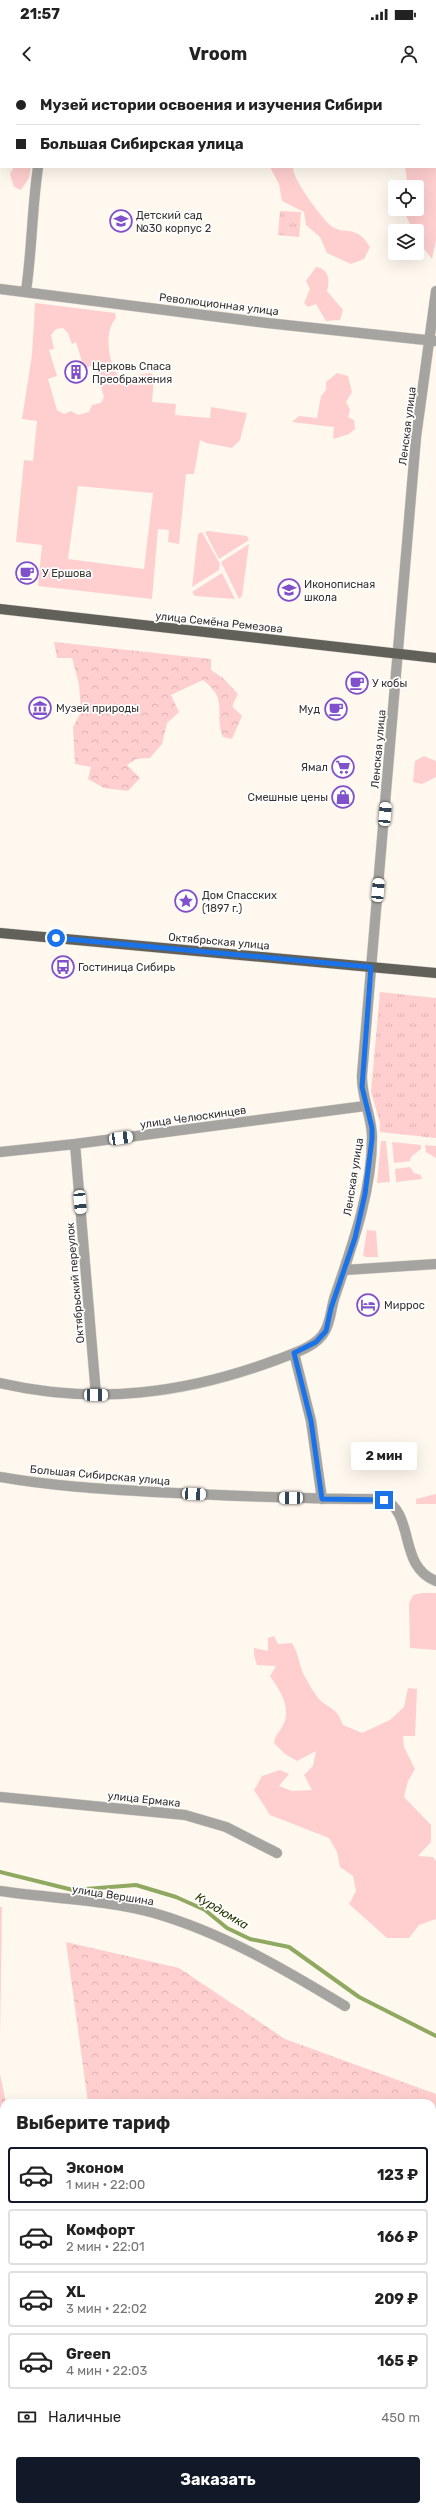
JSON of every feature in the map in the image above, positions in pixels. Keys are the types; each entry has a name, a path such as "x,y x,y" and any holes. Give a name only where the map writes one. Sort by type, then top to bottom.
{"main road":[{"name":"улица Семёна Ремезова","path":"0,609 436,658"},
{"name":"Октябрьская улица","path":"0,933 436,973"}],"street":[{"path":"26,291 32,248 33,201 38,168"},
{"name":"Революционная улица","path":"0,289 433,341"},
{"name":"Ленская улица","path":"0,1383 62,1394 96,1395 128,1395 176,1388 245,1370 294,1353 316,1342 326,1331 331,1308 357,1231 371,1152 372,1128 365,1106 362,1081 416,437 433,341 436,291"},
{"name":"улица Челюскинцев","path":"0,1152 75,1144 365,1106"},
{"name":"Октябрьский переулок","path":"75,1144 96,1395"},
{"path":"345,1270 436,1264"},
{"path":"294,1353 311,1421 322,1499"},
{"name":"Большая Сибирская улица","path":"0,1477 46,1484 110,1489 275,1498 384,1500 392,1503 399,1513 415,1564 427,1577 436,1581"},
{"name":"улица Ермака","path":"0,1797 185,1815 226,1827 277,1853"},
{"name":"улица Вершина","path":"0,1891 125,1908 182,1922 219,1937 282,1967 345,2006"}],"green space":[{"path":"13,168 31,168 29,178 21,190 14,187 10,174"},
{"path":"271,168 293,168 297,180 302,188 327,222 336,229 355,232 365,240 370,247 364,259 351,264 327,253 320,237 306,225 304,212 282,201 279,184"},
{"path":"405,168 436,168 436,240 432,259 424,249 424,224 410,224 406,216 424,216 424,180 407,180"},
{"path":"280,211 301,212 299,237 278,235"},
{"path":"316,267 324,270 328,276 327,291 343,310 340,320 326,321 316,304 308,307 304,303 310,289 306,281"},
{"path":"35,303 115,313 116,318 112,324 109,338 111,361 118,375 127,382 138,378 141,374 151,373 154,377 152,402 176,404 175,415 210,418 211,407 247,413 240,440 232,448 206,443 200,440 194,474 186,474 179,544 168,542 169,530 158,529 152,599 38,586 42,545 16,542 24,460 33,461 37,421 22,419 32,355","holes":["63,328 68,333 72,344 76,342 84,368 94,365 104,397 101,403 92,405 89,412 78,415 71,411 64,414 57,410 48,379 57,376 49,350 54,349 51,335 56,329","78,486 153,493 144,569 68,559"]},
{"path":"337,373 348,376 352,392 346,402 350,410 348,417 354,420 355,429 349,434 333,439 334,427 292,422 299,416 317,418 321,396 326,390 326,382"},
{"path":"208,531 247,536 249,540 219,559 205,532"},
{"path":"202,532 220,564 219,570 192,587 198,534"},
{"path":"249,544 242,596 239,599 221,562"},
{"path":"222,573 235,599 195,596 192,592"},
{"path":"54,642 211,659 211,670 223,678 238,694 232,706 242,716 232,739 223,737 219,720 219,700 211,687 203,680 171,695 179,712 167,723 162,744 150,758 136,759 127,765 140,778 128,791 104,788 88,779 91,767 75,764 73,727 81,712 79,684 72,658 57,658"},
{"path":"424,756 436,761 436,777 422,784 413,782 415,761"},
{"path":"380,992 436,998 436,1138 380,1132 380,1123 371,1092"},
{"path":"381,1141 386,1141 390,1182 377,1183"},
{"path":"392,1142 421,1145 421,1149 411,1157 410,1161 394,1163"},
{"path":"425,1145 436,1146 436,1158 426,1152"},
{"path":"410,1167 414,1173 421,1175 422,1179 396,1182 395,1169"},
{"path":"367,1230 376,1231 378,1257 365,1257 363,1255"},
{"path":"436,1494 436,1504 416,1504 416,1499"},
{"path":"422,1593 436,1593 436,1650 410,1648 409,1603 413,1595"},
{"path":"274,1636 278,1644 292,1643 303,1673 319,1699 339,1715 343,1725 362,1733 390,1720 404,1707 408,1688 417,1689 415,1736 403,1736 404,1747 415,1769 408,1781 404,1797 431,1825 431,1842 418,1856 433,1857 436,1861 436,1919 419,1925 409,1938 387,1938 349,1904 356,1891 353,1876 340,1867 337,1852 329,1838 270,1815 254,1790 262,1776 280,1770 289,1774 279,1786 292,1791 312,1790 304,1775 313,1766 316,1751 297,1761 285,1754 274,1743 286,1717 285,1704 280,1692 270,1676 276,1666 257,1665 254,1655 254,1648 268,1651 268,1638"},
{"path":"0,1907 2,1907 0,2040"},
{"path":"66,1942 179,1968 285,2039 436,2094 436,2099 87,2099"},
{"path":"0,2074 5,2099 0,2099"}],"waterway":[{"name":"Курдюмка","path":"0,1872 73,1890 136,1885 176,1897 205,1910 227,1928 250,1939 289,1947 359,1997 436,2036"}],"place":[{"name":"Детский сад №30 корпус 2","path":"121,221"},
{"name":"Церковь Спаса Преображения","path":"76,372"},
{"name":"У Ершова","path":"27,573"},
{"name":"Иконописная школа","path":"289,590"},
{"name":"У кобы","path":"357,683"},
{"name":"Музей природы","path":"40,708"},
{"name":"Муд","path":"336,709"},
{"name":"Ямал","path":"343,767"},
{"name":"Смешные цены","path":"343,797"},
{"name":"Дом Спасских (1897 г.)","path":"186,901"},
{"name":"Гостиница Сибирь","path":"63,967"},
{"name":"Миррос","path":"368,1305"}],"route":[{"path":"56,938 371,967 362,1075 363,1096 372,1128 370,1164 365,1194 355,1238 345,1270 335,1294 326,1331 316,1342 294,1353 311,1421 318,1459 322,1499 384,1500"}]}
